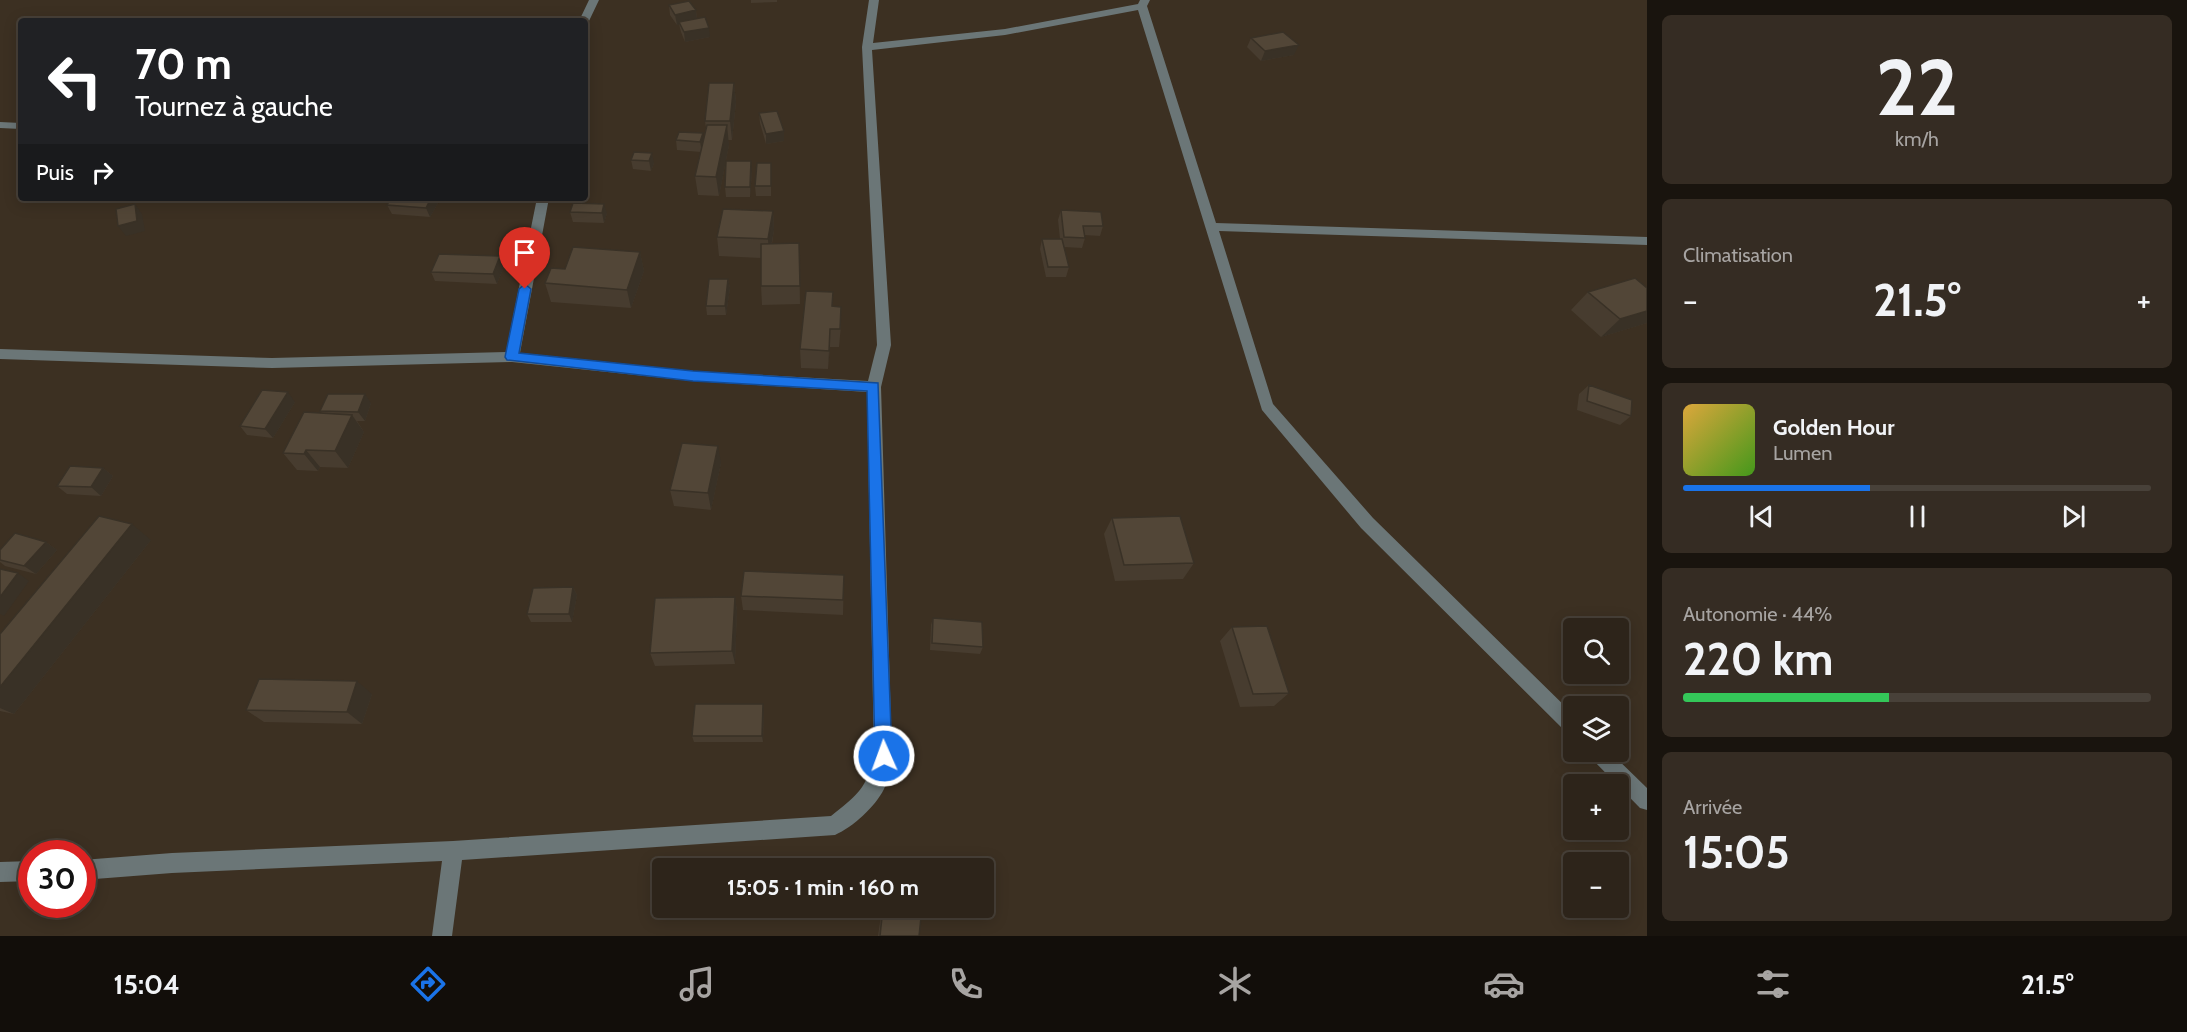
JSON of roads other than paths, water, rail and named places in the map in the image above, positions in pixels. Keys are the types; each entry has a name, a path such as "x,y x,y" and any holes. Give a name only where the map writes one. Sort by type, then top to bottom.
{"street":[{"path":"585,18 594,0"},
{"path":"96,869 172,863 453,851 835,825 863,802 877,784 884,756 874,387 884,345 867,47 874,0"},
{"path":"867,47 977,37 1090,18 1143,3 1210,227 1267,406 1367,523 1563,717"},
{"path":"0,125 18,126"},
{"path":"512,357 542,201"},
{"path":"1210,227 1647,241"},
{"path":"0,354 272,363 512,357 693,376 874,387"},
{"path":"1607,762 1647,801"},
{"path":"442,936 453,851"},
{"path":"0,872 18,871"}]}
